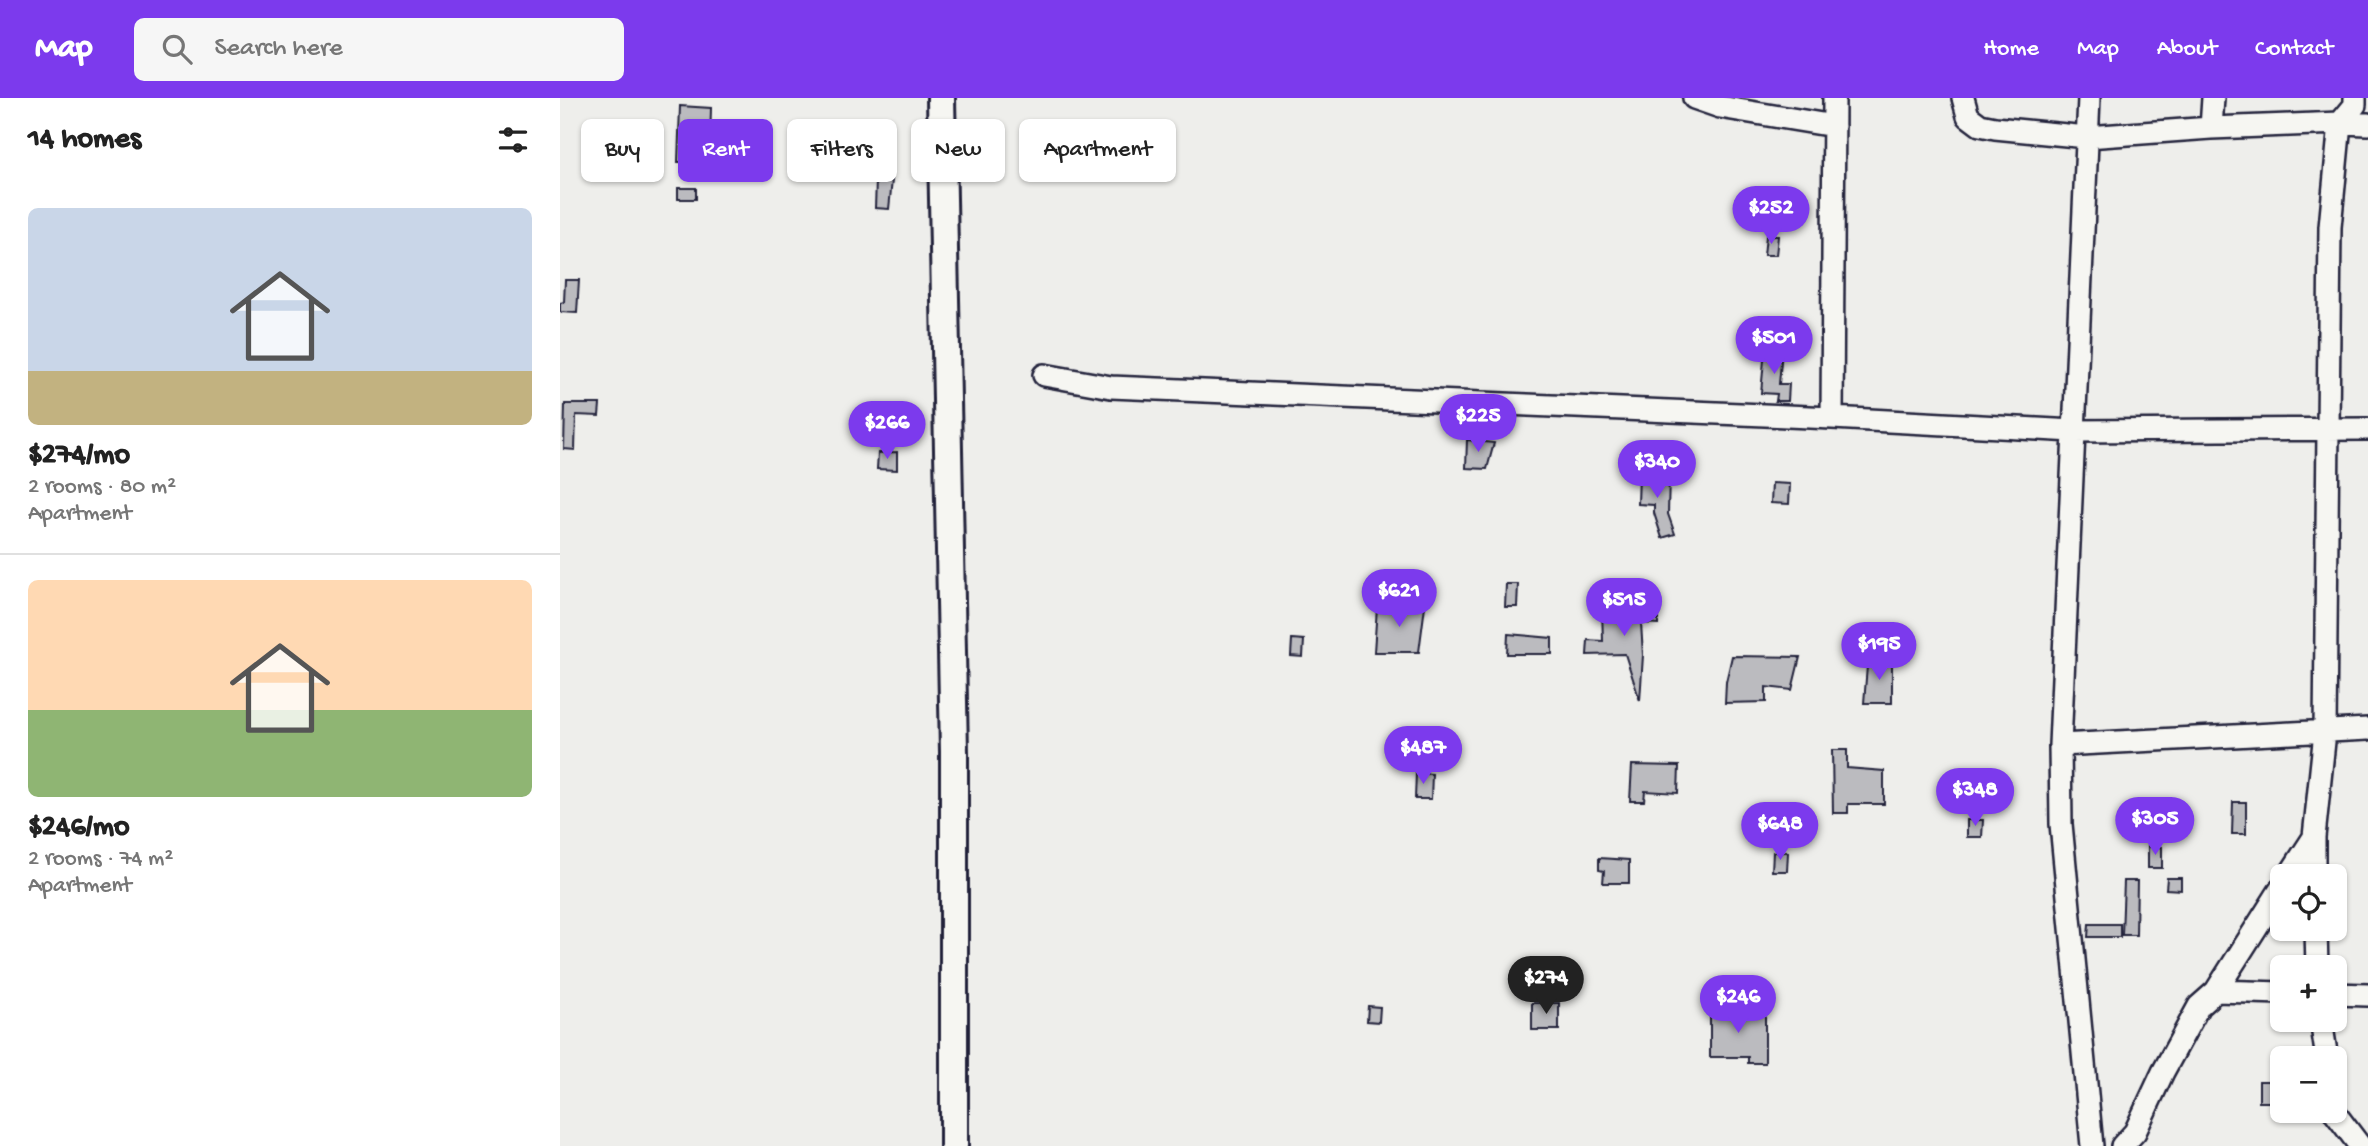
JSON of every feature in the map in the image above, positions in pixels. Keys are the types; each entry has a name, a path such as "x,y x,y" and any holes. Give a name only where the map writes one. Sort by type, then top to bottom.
{"main road":[{"path":"941,98 954,752 954,1146"}],"street":[{"path":"1694,98 1834,126"},
{"path":"1832,418 1834,98"},
{"path":"1963,98 1968,116 1980,125 2087,137 2211,128 2368,124"},
{"path":"2089,98 2060,745 2061,824 2092,1146"},
{"path":"2211,128 2213,98"},
{"path":"2315,864 2314,837 2325,732 2330,227 2340,123 2355,105 2355,98"},
{"path":"1044,375 1111,387 2074,431 2368,429"},
{"path":"2060,745 2368,729"},
{"path":"2296,864 2314,837"},
{"path":"2122,1146 2135,1132 2163,1072 2199,1006 2216,991 2270,906"},
{"path":"2216,991 2270,993"},
{"path":"2347,995 2368,995"},
{"path":"2336,1123 2339,1146"},
{"path":"2342,1123 2360,1146"}],"building":[{"path":"680,106 711,108 711,119 680,119"},
{"path":"876,182 892,182 889,209 875,208"},
{"path":"678,188 696,188 696,199 678,199"},
{"path":"1767,198 1779,200 1777,217 1765,216"},
{"path":"1766,236 1778,236 1776,255 1764,255"},
{"path":"565,280 579,280 577,313 560,312 560,303 564,302"},
{"path":"1765,349 1782,350 1779,384 1789,384 1788,401 1776,401 1777,394 1761,393"},
{"path":"565,404 600,404 599,416 576,415 575,450 564,449"},
{"path":"1467,440 1494,443 1487,469 1466,468"},
{"path":"897,452 897,470 877,469 878,453"},
{"path":"1639,475 1669,475 1668,514 1675,534 1662,538 1654,505 1638,504"},
{"path":"1772,483 1790,484 1789,504 1771,503"},
{"path":"1506,584 1518,584 1517,607 1505,607"},
{"path":"1425,606 1419,652 1374,652 1377,607"},
{"path":"1602,609 1642,609 1641,611 1658,612 1658,624 1641,623 1643,655 1640,701 1625,654 1587,655 1588,640 1603,641"},
{"path":"1508,634 1552,638 1552,654 1507,654"},
{"path":"1292,639 1304,640 1303,657 1291,656"},
{"path":"1732,656 1800,657 1792,690 1766,687 1766,702 1725,703 1726,682"},
{"path":"1877,657 1892,658 1892,703 1864,703 1867,666 1876,667"},
{"path":"1832,750 1847,750 1847,768 1884,771 1884,804 1848,804 1848,813 1833,813"},
{"path":"1632,765 1679,766 1678,793 1645,791 1644,801 1630,801"},
{"path":"1416,773 1432,774 1431,799 1415,799"},
{"path":"2233,802 2246,802 2246,834 2232,834"},
{"path":"1967,820 1983,820 1982,837 1967,837"},
{"path":"2148,846 2162,847 2162,868 2148,868"},
{"path":"1773,852 1788,852 1787,871 1772,871"},
{"path":"1599,858 1629,860 1629,883 1603,883 1604,871 1599,870"},
{"path":"2167,878 2181,878 2181,890 2166,889"},
{"path":"2124,881 2137,881 2136,935 2122,935"},
{"path":"2089,924 2120,924 2120,937 2088,937"},
{"path":"1532,1003 1559,1003 1559,1030 1532,1030"},
{"path":"1368,1006 1380,1007 1379,1022 1367,1021"},
{"path":"1710,1011 1765,1011 1765,1063 1748,1063 1748,1057 1710,1057"},
{"path":"2259,1081 2270,1081 2270,1102 2259,1102"}]}
